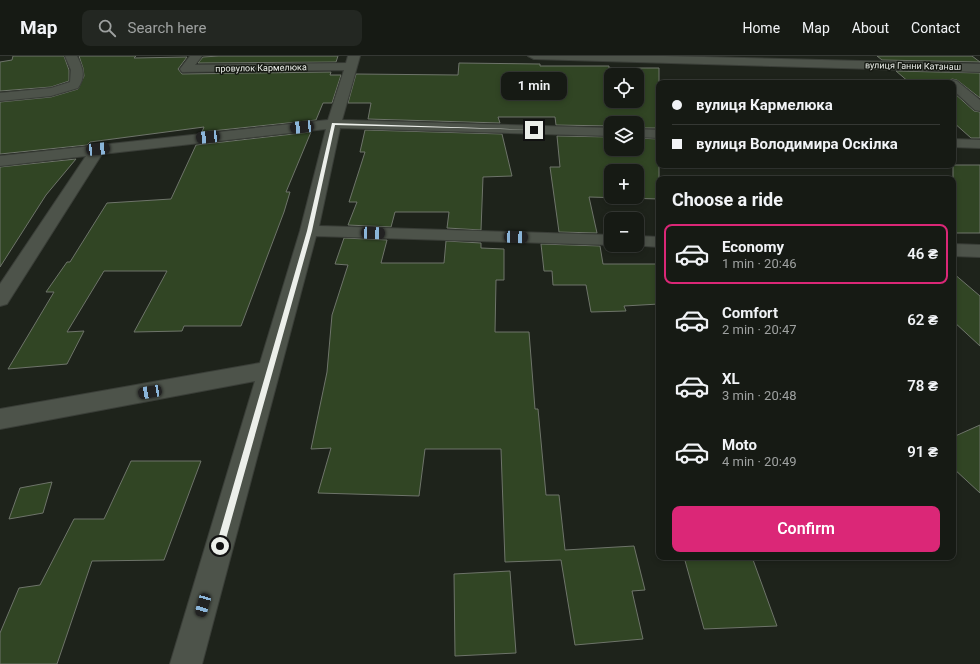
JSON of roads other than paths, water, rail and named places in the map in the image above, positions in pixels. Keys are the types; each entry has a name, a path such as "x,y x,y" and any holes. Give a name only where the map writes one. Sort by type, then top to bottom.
{"street":[{"path":"0,97 58,91 73,86 76,83 78,68 71,56"},
{"name":"провулок Кармелюка","path":"196,56 186,69 352,61"},
{"name":"вулиця Ганни Катанаш","path":"534,56 980,68"},
{"path":"919,56 947,80"},
{"path":"186,664 309,231 334,124 352,61"},
{"path":"956,87 980,107"},
{"path":"0,161 334,124 604,132"},
{"path":"644,133 656,134"},
{"path":"956,143 980,144"},
{"path":"0,299 98,149"},
{"path":"309,231 604,240"},
{"path":"644,241 656,242"},
{"path":"956,250 980,251"},
{"path":"0,419 270,370"}]}
